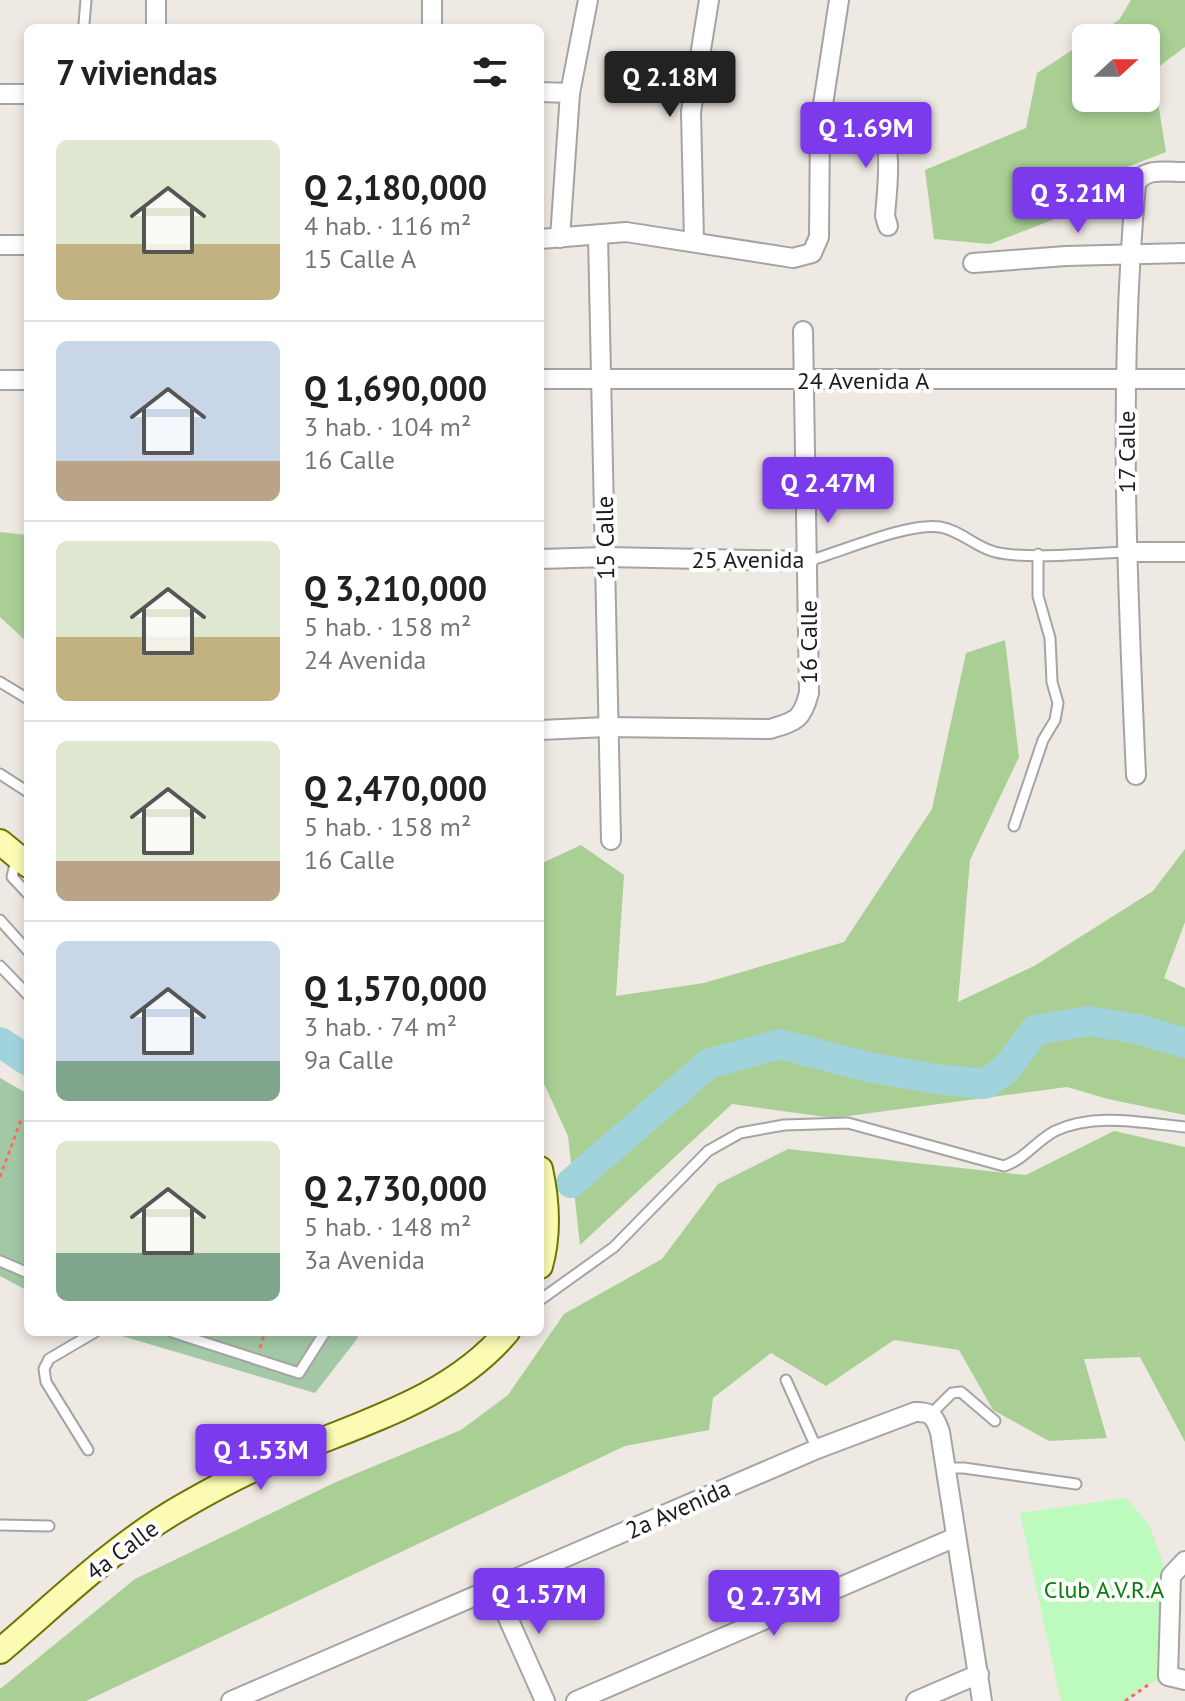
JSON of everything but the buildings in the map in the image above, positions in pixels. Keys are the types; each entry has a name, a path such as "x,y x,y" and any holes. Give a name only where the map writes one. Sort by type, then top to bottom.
{"main road":[{"path":"544,1195 544,1245"},
{"name":"4a Calle","path":"0,1651 86,1577 143,1532 181,1508 262,1465 420,1399 455,1380 479,1362 503,1336"}],"street":[{"path":"156,0 156,24"},
{"path":"432,0 432,24"},
{"path":"560,238 570,93 588,0"},
{"path":"694,241 691,112 709,0"},
{"path":"544,239 626,232 793,258 812,253 819,237 820,124 839,0"},
{"path":"544,92 570,93"},
{"path":"0,94 24,94"},
{"path":"820,124 877,130 885,137 888,149 885,216 888,226"},
{"name":"17 Calle","path":"1136,775 1126,552 1129,255 1139,177 1146,172 1185,172"},
{"name":"15 Calle","path":"598,235 611,840"},
{"path":"0,245 24,245"},
{"path":"973,263 1066,256 1185,253"},
{"name":"16 Calle","path":"607,727 770,729 793,723 804,713 809,693 803,331"},
{"name":"24 Avenida A","path":"544,379 1185,379"},
{"path":"0,380 24,380"},
{"name":"25 Avenida","path":"1126,552 1185,552"},
{"name":"25 Avenida","path":"544,559 808,561"},
{"path":"544,730 607,727"},
{"name":"2a Avenida","path":"231,1701 817,1449 915,1412 931,1414"},
{"path":"931,1414 940,1432 982,1701"},
{"path":"576,1701 956,1537"},
{"path":"1171,1679 1171,1576 1185,1561"},
{"path":"495,1589 545,1701"},
{"path":"916,1701 979,1674"}],"lane":[{"path":"84,24 86,0"},
{"name":"25 Avenida","path":"808,561 913,528 940,526 962,535 976,546 999,553 1126,552"},
{"path":"1014,826 1043,740 1055,720 1058,703 1052,682 1050,638 1038,596 1038,554"},
{"path":"0,682 24,697"},
{"path":"0,774 24,789"},
{"path":"15,854 12,877 24,890"},
{"path":"0,920 24,947"},
{"path":"0,966 24,991"},
{"path":"544,1297 614,1247 708,1151 740,1133 784,1125 848,1123 1004,1166 1024,1157 1054,1132 1086,1122 1112,1120 1185,1127"},
{"path":"0,1261 24,1271"},
{"path":"88,1336 49,1359 44,1369 46,1382 88,1450"},
{"path":"185,1336 299,1373 322,1336"},
{"path":"786,1380 817,1449"},
{"path":"931,1414 952,1393 961,1392 995,1421"},
{"path":"946,1468 1076,1484"},
{"path":"0,1525 49,1526"}],"path":[{"path":"0,1177 22,1117"},
{"path":"257,1359 264,1336"},
{"path":"1125,1701 1145,1686 1171,1679"}],"green space":[{"path":"1131,0 1185,0 1185,47 1160,66 1160,24 1113,24 1119,20"},
{"path":"1072,50 1072,112 1160,112 1166,152 1101,177 1060,217 990,244 934,239 925,170 1026,128 1037,73"},
{"path":"0,532 24,535 24,639 0,617"},
{"path":"1005,640 1019,757 970,860 958,1002 1034,966 1153,891 1185,849 1185,922 1164,978 1185,988 1185,1115 1067,1087 833,1118 732,1104 580,1245 568,1136 544,1084 544,862 581,845 624,875 616,996 704,983 844,942 932,809 966,653"},
{"path":"0,1078 24,1092 24,1289 0,1276"},
{"path":"1114,1131 1185,1147 1185,1442 1140,1357 1084,1359 1107,1438 1049,1441 993,1410 959,1350 894,1340 826,1386 771,1353 713,1398 709,1430 625,1446 86,1701 0,1701 0,1689 135,1579 336,1482 461,1430 508,1395 564,1314 662,1259 718,1184 788,1149 1026,1175"},
{"path":"122,1336 358,1336 315,1393"},
{"name":"Club A.V.R.A","path":"1126,1498 1150,1526 1170,1583 1168,1676 1145,1686 1125,1701 1061,1701 1020,1513"}],"waterway":[{"path":"571,1183 708,1064 780,1044 868,1067 985,1084 1006,1069 1035,1030 1089,1021 1138,1029 1185,1043"},
{"path":"0,1042 24,1058"}]}
